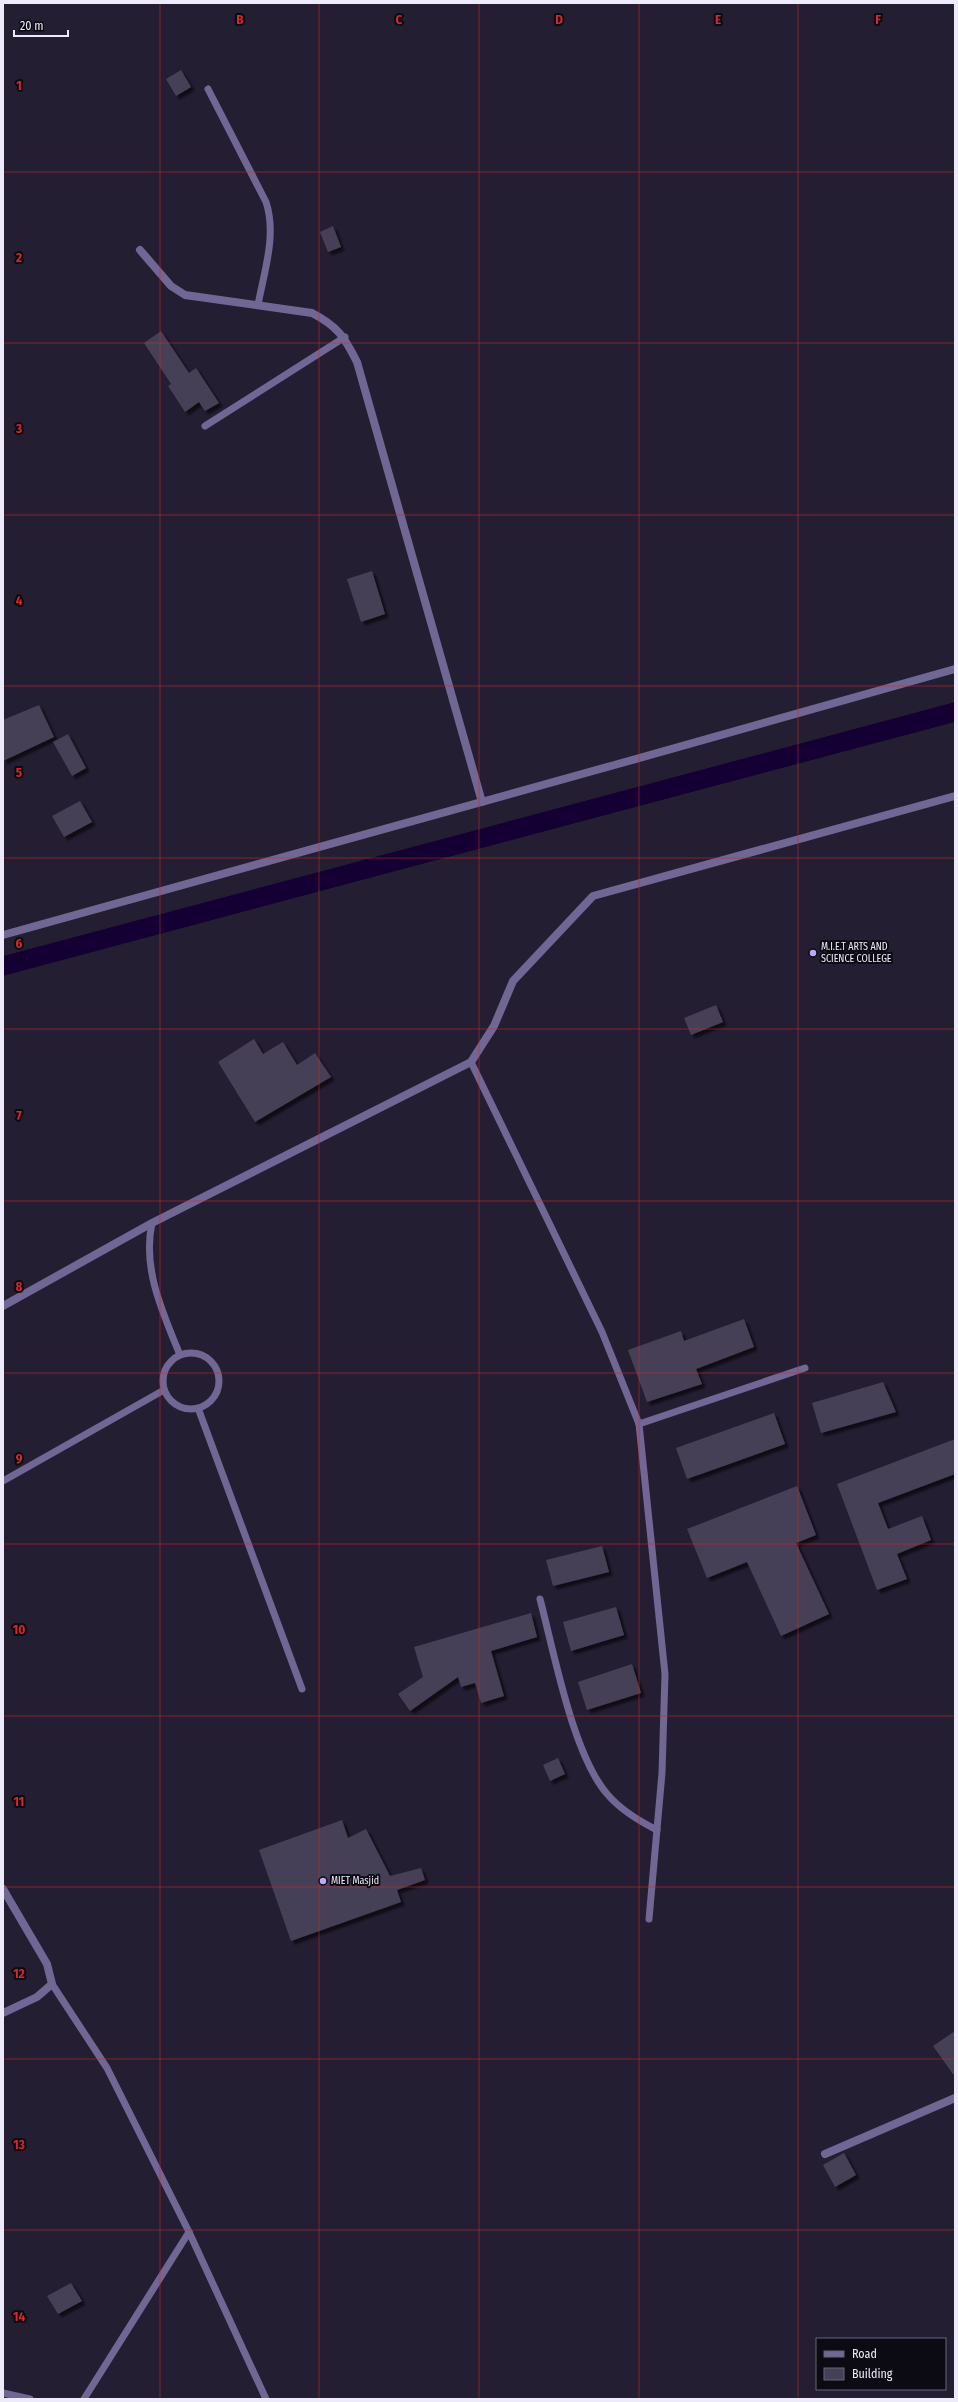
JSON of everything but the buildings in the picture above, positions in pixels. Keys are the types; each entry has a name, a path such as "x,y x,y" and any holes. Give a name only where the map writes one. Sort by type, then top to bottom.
{"street":[{"path":"140,250 171,286 185,295 312,313 330,323 345,337 357,362 482,802"},
{"path":"3,935 955,669"},
{"path":"3,1306 152,1223 471,1062 494,1026 513,981 593,896 955,796"},
{"path":"3,1889 47,1964 52,1984 37,1997 3,2013"},
{"path":"824,2154 955,2098"}],"lane":[{"path":"208,90 266,202 271,216 272,230 258,305"},
{"path":"205,426 345,337"},
{"path":"471,1062 602,1332 639,1424 665,1674 662,1773 649,1919"},
{"path":"152,1223 148,1251 150,1269 180,1355"},
{"path":"194,1352 202,1355 216,1367 219,1376 216,1393 210,1401 198,1408 184,1408 176,1404 164,1390 164,1371 169,1363 180,1355 194,1352"},
{"path":"639,1424 805,1368"},
{"path":"3,1480 164,1390"},
{"path":"198,1408 302,1690"},
{"path":"540,1599 576,1733 590,1767 608,1794 638,1821 657,1830"},
{"path":"52,1984 106,2068 189,2232 266,2399"},
{"path":"84,2399 189,2232"},
{"path":"3,2392 30,2399"}],"waterway":[{"path":"3,966 955,712"}],"place":[{"name":"M.I.E.T ARTS AND SCIENCE COLLEGE","path":"813,953"},
{"name":"MIET Masjid","path":"323,1881"}]}
